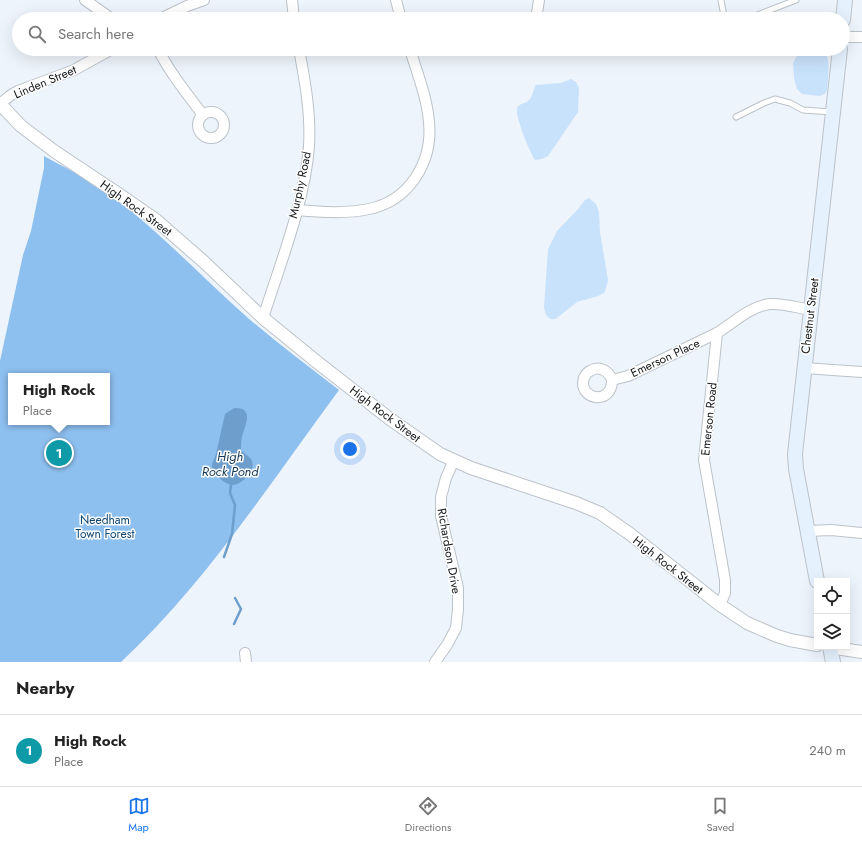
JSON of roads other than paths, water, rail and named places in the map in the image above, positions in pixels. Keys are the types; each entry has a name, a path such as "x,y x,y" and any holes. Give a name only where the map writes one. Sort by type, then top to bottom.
{"main road":[{"path":"844,12 845,0"},
{"name":"Chestnut Street","path":"816,578 796,469 795,454 839,56"},
{"path":"831,650 833,662"}],"street":[{"path":"85,0 102,12"},
{"path":"175,12 204,0"},
{"path":"292,0 293,12"},
{"path":"396,0 399,12"},
{"path":"537,12 539,0"},
{"path":"850,37 862,37"},
{"name":"Linden Street","path":"0,104 18,91 74,70 99,56"},
{"path":"162,56 181,87 203,115"},
{"name":"Murphy Road","path":"263,318 296,210 304,178 309,145 306,92 300,56"},
{"path":"296,210 346,212 374,208 401,194 408,189 415,180 429,144 430,128 425,99 412,56"},
{"name":"High Rock Street","path":"0,104 21,126 54,151 156,220 204,262 263,318 316,362 440,454 492,475 576,503 600,513 630,534 720,605 747,623 766,632 790,640 814,644"},
{"path":"717,333 750,312 766,305 785,305 811,310"},
{"name":"Emerson Place","path":"612,380 628,376 717,333"},
{"name":"Emerson Road","path":"717,333 704,460 725,580 725,593 720,605"},
{"path":"804,368 862,372"},
{"name":"Richardson Drive","path":"435,662 447,645 456,628 458,609 458,588 441,516 441,498 446,478 454,460"},
{"path":"808,530 835,530 862,533"},
{"path":"849,650 862,652"}],"lane":[{"path":"721,0 723,12"},
{"path":"765,12 796,0"},
{"path":"736,118 764,103 778,99 790,102 803,110 833,112"}],"water":[{"name":"High Rock Pond","path":"234,408 241,409 247,414 241,450 250,458 253,465 247,477 236,485 232,485 224,481 212,470 212,464 216,454 225,414"}],"waterway":[{"path":"224,557 232,534 235,505 230,493 231,485"},
{"path":"234,624 241,609 235,598"}],"place":[{"name":"High Rock","path":"59,453"}],"park label":[{"name":"Needham Town Forest","path":"105,527"}]}
